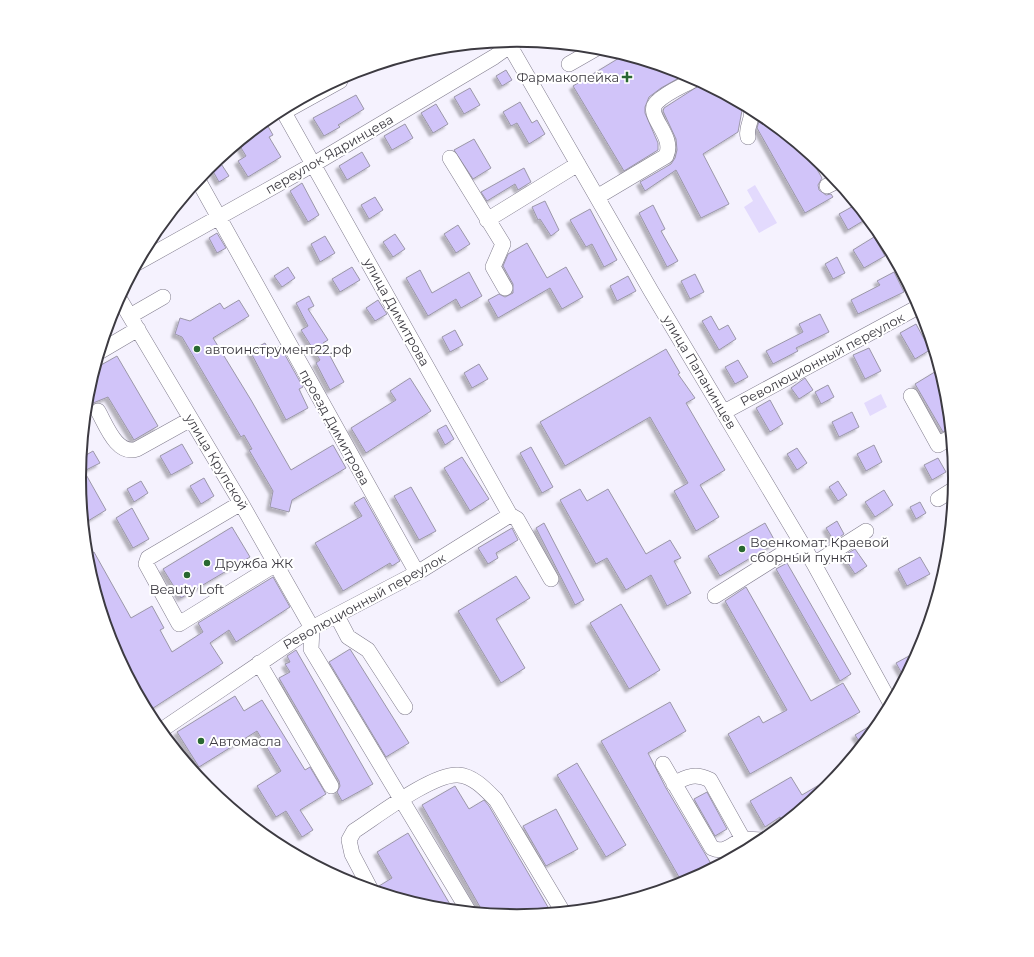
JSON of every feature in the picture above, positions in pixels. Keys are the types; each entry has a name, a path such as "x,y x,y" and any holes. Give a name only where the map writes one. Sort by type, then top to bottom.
{"street":[{"name":"переулок Ядринцева","path":"146,258 314,164 494,57 506,47"},
{"name":"улица Папанинцев","path":"515,47 578,164 651,291 814,564 888,699"},
{"path":"569,64 588,53"},
{"path":"597,197 666,156 669,149 668,141 654,116 654,108 658,101 689,83"},
{"name":"улица Димитрова","path":"285,115 510,515 517,520 551,579"},
{"path":"748,137 747,132 752,117"},
{"path":"450,158 503,244 493,267 505,288"},
{"path":"487,220 578,164"},
{"name":"проезд Димитрова","path":"201,185 417,573"},
{"path":"130,316 163,297"},
{"name":"улица Крупской","path":"122,304 241,503 312,628"},
{"name":"Революционный переулок","path":"724,412 914,309"},
{"path":"105,349 138,329"},
{"path":"911,396 938,445 947,440"},
{"path":"98,411 119,446 129,451 137,449 191,419"},
{"path":"938,500 948,493"},
{"path":"241,503 148,558 146,564 179,624 276,564"},
{"name":"Революционный переулок","path":"165,728 312,628 417,573 510,515"},
{"path":"814,564 866,531"},
{"path":"715,596 801,542"},
{"path":"337,616 348,637 368,650 405,707"},
{"path":"312,628 311,650 466,907"},
{"path":"259,663 331,786"},
{"path":"663,764 712,848 716,850 725,850 743,839 753,839"},
{"path":"367,883 352,854 349,840 354,832 402,799 443,778 458,775 469,778 484,788 496,800 560,907"},
{"path":"674,784 686,776 695,775 710,780 743,839"}],"shaded area":[{"path":"755,185 777,223 759,233 744,207 753,201 747,190"},
{"path":"881,394 887,407 870,416 864,403"}],"building":[{"path":"617,59 656,70 678,78 649,97 645,107 645,113 658,143 658,150 624,171 573,86"},
{"path":"506,70 512,80 502,86 496,76"},
{"path":"697,87 742,111 738,132 703,154 729,204 701,218 676,170 645,191 640,182 671,164 675,158 677,150 676,139 663,111 664,108"},
{"path":"470,88 480,105 464,114 454,97"},
{"path":"356,95 364,109 338,125 340,127 324,136 313,118"},
{"path":"520,102 532,123 537,120 545,134 529,144 517,123 511,126 503,112"},
{"path":"436,104 448,124 433,133 421,113"},
{"path":"759,121 802,154 816,167 822,178 818,185 819,190 826,195 831,194 833,197 805,213 757,128"},
{"path":"405,124 413,138 392,150 384,136"},
{"path":"268,126 273,135 269,137 281,157 248,177 238,161 246,156 240,147"},
{"path":"474,139 491,168 473,179 454,150"},
{"path":"362,152 370,166 347,180 339,166"},
{"path":"221,164 229,176 219,182 213,172"},
{"path":"524,168 531,182 518,190 515,184 487,201 481,192"},
{"path":"302,183 319,215 308,222 290,191"},
{"path":"375,197 383,210 369,219 361,205"},
{"path":"545,201 559,230 551,236 540,219 538,220 532,207"},
{"path":"653,205 665,229 661,231 678,261 667,267 639,213"},
{"path":"852,207 863,221 848,230 839,214"},
{"path":"590,209 617,260 604,267 592,244 586,247 570,220"},
{"path":"458,225 470,244 456,253 444,234"},
{"path":"217,233 226,248 217,253 209,238"},
{"path":"395,234 405,249 393,257 383,242"},
{"path":"325,236 335,253 320,262 311,244"},
{"path":"874,237 885,256 864,268 853,250"},
{"path":"527,243 547,278 566,267 583,297 562,309 550,288 498,318 488,300 499,294 505,297 513,293 513,284 503,266 508,254"},
{"path":"837,257 845,273 833,279 825,264"},
{"path":"288,267 295,278 282,287 274,276"},
{"path":"352,267 360,280 340,292 332,279"},
{"path":"420,270 432,293 469,272 482,296 461,308 456,299 428,316 406,278"},
{"path":"894,272 904,292 858,314 851,300 880,285 877,281"},
{"path":"695,274 704,292 690,299 681,281"},
{"path":"628,276 636,291 617,301 610,286"},
{"path":"309,296 314,306 308,309 328,340 323,343 344,382 330,390 316,363 320,360 301,330 308,326 296,303"},
{"path":"239,300 249,316 213,338 291,470 333,445 346,468 292,500 289,512 270,507 273,491 249,450 252,449 244,435 241,437 182,337 175,334 180,318 190,321 220,303 224,309"},
{"path":"378,300 387,314 375,321 366,308"},
{"path":"820,314 829,332 796,348 798,351 773,364 766,351 803,332 799,324"},
{"path":"711,316 719,330 728,325 736,339 719,350 702,321"},
{"path":"916,324 929,351 915,359 900,333"},
{"path":"455,330 463,345 450,352 442,337"},
{"path":"265,343 270,352 280,346 303,387 299,389 308,408 286,420 250,351"},
{"path":"869,348 881,371 865,379 853,355"},
{"path":"666,349 680,373 678,374 695,398 686,403 725,470 700,485 719,517 696,531 674,491 688,483 650,417 565,466 540,422"},
{"path":"117,356 158,426 134,440 108,397 92,404 100,365"},
{"path":"738,360 748,377 735,384 725,367"},
{"path":"479,364 488,379 472,388 464,373"},
{"path":"935,372 946,431 943,432 915,384"},
{"path":"410,378 431,411 366,453 351,428 396,400 390,391"},
{"path":"805,378 813,390 799,399 791,388"},
{"path":"828,385 834,397 821,404 815,392"},
{"path":"770,400 783,424 770,432 756,408"},
{"path":"852,412 859,427 839,437 832,422"},
{"path":"446,425 454,439 445,445 437,430"},
{"path":"182,444 193,463 171,475 160,456"},
{"path":"874,445 882,462 866,471 857,454"},
{"path":"531,447 553,487 542,493 520,453"},
{"path":"797,448 807,463 797,470 787,454"},
{"path":"93,451 100,463 86,470 86,455"},
{"path":"462,457 489,499 470,511 444,468"},
{"path":"938,458 946,472 932,480 924,465"},
{"path":"86,475 106,510 88,521"},
{"path":"204,478 214,496 201,504 190,486"},
{"path":"141,481 148,493 134,502 127,489"},
{"path":"838,481 847,495 838,501 829,487"},
{"path":"411,487 436,531 419,540 394,496"},
{"path":"580,489 587,501 608,489 646,554 670,540 681,558 674,561 691,593 667,606 651,575 626,590 607,558 596,564 560,500"},
{"path":"884,490 893,505 875,517 865,502"},
{"path":"364,497 400,561 392,566 390,563 343,591 315,543 362,516 354,503"},
{"path":"920,502 926,513 916,519 910,507"},
{"path":"132,508 149,539 133,548 116,518"},
{"path":"837,521 844,534 834,541 826,528"},
{"path":"544,523 584,600 575,605 536,528"},
{"name":"Военкомат: Краевой сборный пункт","path":"765,523 776,543 720,576 708,556"},
{"name":"Дружба ЖК","path":"232,527 250,557 181,598 163,569"},
{"path":"512,528 518,540 496,553 498,558 488,564 478,548"},
{"path":"855,549 867,566 855,574 843,556"},
{"path":"94,552 131,618 152,606 164,628 160,630 172,652 203,632 198,623 273,577 290,607 236,642 229,630 210,643 223,663 152,709 143,694 118,644 100,590 92,553"},
{"path":"920,557 930,574 907,586 898,569"},
{"path":"787,563 851,674 840,681 776,569"},
{"path":"516,576 530,598 496,619 525,668 501,683 458,611"},
{"path":"746,587 811,701 843,683 860,712 750,774 728,734 759,716 763,723 787,710 725,601"},
{"path":"621,604 660,670 629,689 590,623"},
{"path":"350,649 409,743 386,757 329,662"},
{"path":"296,650 373,784 342,801 337,792 340,786 339,781 279,678 290,672 285,664 290,662 287,656"},
{"path":"911,655 902,673 896,663"},
{"path":"235,696 244,711 262,700 305,770 310,767 326,794 300,810 313,830 302,837 286,811 276,817 257,786 281,771 257,731 199,767 177,732"},
{"path":"670,702 686,731 648,753 666,788 711,864 680,878 601,741"},
{"path":"870,726 859,741 855,735"},
{"path":"577,763 626,845 606,857 557,775"},
{"path":"791,777 802,795 823,782 782,820 780,817 765,827 750,801"},
{"path":"455,786 469,809 484,800 489,806 549,909 517,910 481,908 422,805"},
{"path":"707,792 727,829 715,836 694,799"},
{"path":"556,809 578,849 546,866 523,826"},
{"path":"408,833 450,904 433,902 380,888 379,886 392,878 377,852"}],"place":[{"name":"Фармакопейка","path":"627,77"},
{"name":"автоинструмент22.рф","path":"197,349"},
{"name":"Военкомат: Краевой сборный пункт","path":"742,549"},
{"name":"Дружба ЖК","path":"207,563"},
{"name":"Beauty Loft","path":"187,575"},
{"name":"Автомасла","path":"201,741"}]}
